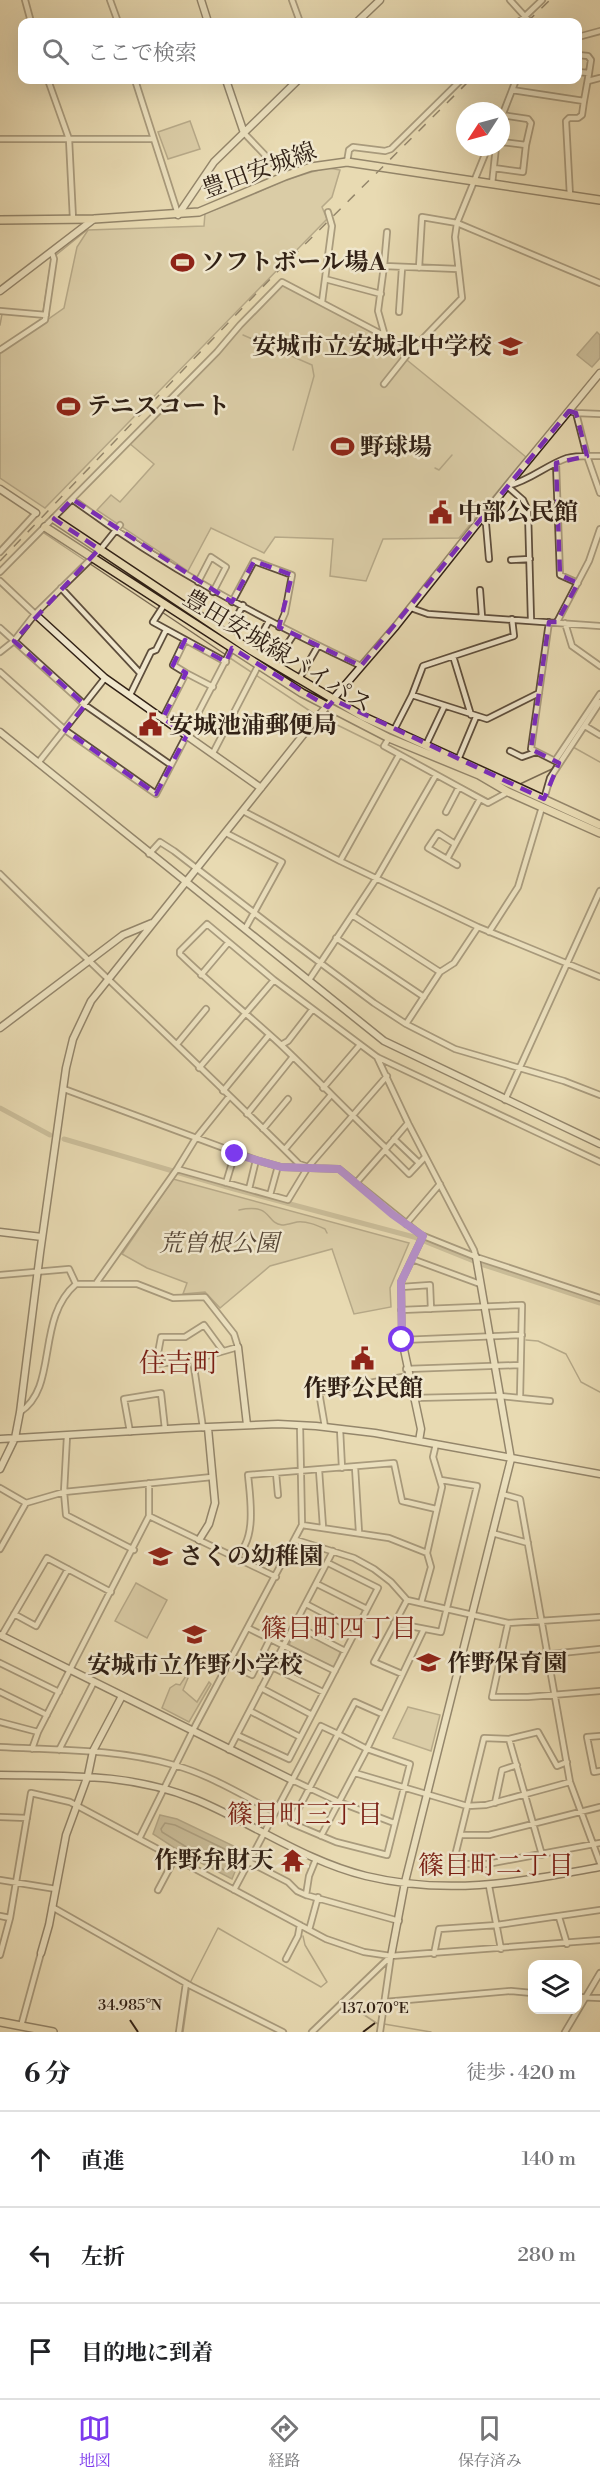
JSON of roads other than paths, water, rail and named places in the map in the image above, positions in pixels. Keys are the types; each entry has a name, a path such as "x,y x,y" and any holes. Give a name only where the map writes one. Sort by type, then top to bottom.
{"main road":[{"name":"豊田安城線","path":"0,220 94,219 199,212 311,167 347,162 600,200"},
{"name":"豊田安城線バイパス","path":"54,519 227,635 334,700 600,833"},
{"name":"豊田安城線バイパス","path":"45,527 258,666 328,707 389,738 478,775 508,792 600,825"},
{"path":"0,2022 20,2029 53,2032"}],"street":[{"path":"25,0 30,18"},
{"path":"110,0 117,18"},
{"path":"201,0 207,18"},
{"path":"292,0 299,18"},
{"path":"510,0 525,17 542,0"},
{"path":"361,18 377,1"},
{"path":"582,36 600,31"},
{"path":"570,196 566,120 582,115 591,60 588,56 582,55"},
{"path":"582,72 589,73"},
{"path":"588,81 600,78"},
{"path":"49,84 69,139 73,219"},
{"path":"136,84 178,215"},
{"path":"227,84 244,133 285,176"},
{"path":"178,215 214,162 294,84"},
{"path":"347,162 349,150 353,147 384,151 391,149 457,84"},
{"path":"507,102 514,84"},
{"path":"512,90 584,101"},
{"path":"494,168 524,172 526,145 531,123 528,119 510,117"},
{"path":"0,139 153,139"},
{"path":"510,143 526,145"},
{"path":"384,384 407,355 462,298 455,237 457,223 484,156"},
{"path":"492,184 495,156"},
{"path":"322,302 332,226 328,212"},
{"path":"419,268 422,217 457,223 600,283"},
{"path":"0,291 94,219"},
{"path":"385,336 378,311 387,232"},
{"path":"0,350 45,320 54,259 52,252"},
{"path":"384,266 458,269"},
{"path":"399,312 402,268"},
{"path":"325,279 381,294"},
{"path":"0,572 209,361 282,282 385,336 407,355"},
{"path":"0,311 46,315"},
{"path":"0,1469 15,1438 20,1412 42,1237 73,1039 91,1001 315,720 411,608 507,486 573,412 600,373"},
{"path":"573,412 600,414"},
{"path":"573,412 600,493"},
{"path":"507,486 521,483 556,463 578,456 600,456"},
{"path":"556,463 560,575 578,583"},
{"path":"507,486 523,500 528,511 531,620"},
{"path":"0,489 36,513 0,552"},
{"path":"72,499 117,531 179,568 213,592 361,666"},
{"path":"482,519 486,524 489,559"},
{"path":"0,652 14,641 35,614 100,550 120,525"},
{"path":"557,622 589,561 600,529"},
{"path":"198,582 211,557 226,567 213,592"},
{"path":"511,560 530,559"},
{"path":"232,602 254,561 292,575 285,613 279,627"},
{"path":"0,581 105,678 261,788"},
{"path":"61,588 140,673"},
{"path":"480,590 482,617"},
{"path":"164,604 153,622 226,662"},
{"path":"227,635 243,605"},
{"path":"411,608 428,614 599,624"},
{"path":"393,730 412,695 423,666 514,636 512,619"},
{"path":"252,651 269,621"},
{"path":"549,622 531,749 557,762"},
{"path":"565,623 572,646 600,666"},
{"path":"0,628 85,705 171,765"},
{"path":"130,694 151,652 156,650 166,630"},
{"path":"275,663 294,634"},
{"path":"185,640 173,665 213,687"},
{"path":"299,679 318,645"},
{"path":"0,672 65,730 156,794 232,648"},
{"path":"453,656 473,716 458,760"},
{"path":"213,753 258,666"},
{"path":"163,718 186,673"},
{"path":"38,764 105,678"},
{"path":"412,695 487,719 539,693"},
{"path":"489,932 518,887 550,778 557,762 600,694"},
{"path":"557,762 600,702"},
{"path":"426,745 444,707"},
{"path":"585,726 600,735"},
{"path":"0,732 384,1041 600,1144"},
{"path":"389,738 384,746 488,803 508,792"},
{"path":"510,751 522,758 536,752"},
{"path":"340,861 399,755"},
{"path":"309,980 376,879 436,775"},
{"path":"446,812 459,787"},
{"path":"447,859 480,799"},
{"path":"243,811 376,879 478,927 600,977"},
{"path":"455,844 438,832 428,848 457,865"},
{"path":"226,833 282,862 245,929"},
{"path":"149,854 160,842 374,1003 406,1024 455,1049 564,1080 600,1095"},
{"path":"0,874 299,1164 308,1167"},
{"path":"505,1100 600,891"},
{"path":"352,915 440,972"},
{"path":"0,1028 131,930 152,922"},
{"path":"425,1157 409,1174 281,1046 201,975 180,954 180,951 207,924 312,1010 377,1057 600,1162"},
{"path":"406,1024 440,972 454,963 478,927"},
{"path":"336,938 424,997"},
{"path":"201,975 228,943"},
{"path":"199,1068 274,980"},
{"path":"177,1044 206,1009"},
{"path":"281,1046 288,1041 312,1010"},
{"path":"223,1091 269,1035"},
{"path":"323,1088 359,1046"},
{"path":"377,1057 476,1261 511,1459 405,1882 380,2032"},
{"path":"247,1114 292,1058"},
{"path":"177,1169 288,1200 308,1167 387,1076"},
{"path":"64,1089 235,1154 278,1166 339,1169 423,1236 476,1261 600,1297 600,1304"},
{"path":"285,1149 331,1095"},
{"path":"98,1282 196,1138 229,1097"},
{"path":"263,1129 288,1099"},
{"path":"356,1183 408,1123"},
{"path":"394,1139 419,1163"},
{"path":"226,1183 235,1154"},
{"path":"249,1189 256,1160"},
{"path":"270,1195 278,1166"},
{"path":"406,1224 440,1184"},
{"path":"0,1232 42,1237"},
{"path":"419,1441 421,1430 402,1340 401,1282 423,1236"},
{"path":"412,1258 480,1284"},
{"path":"0,1275 69,1269 76,1284"},
{"path":"20,1412 31,1403 42,1383 48,1336 62,1299 76,1284 98,1282 137,1284 173,1298 205,1297 234,1334 238,1347 247,1425"},
{"path":"401,1287 430,1286 431,1309"},
{"path":"401,1310 522,1305 520,1398"},
{"path":"223,1351 204,1325 185,1337 161,1337 156,1364 193,1360 238,1347"},
{"path":"402,1340 522,1335"},
{"path":"193,1360 206,1428 214,1512 199,1540"},
{"path":"325,1427 320,1392 407,1372 520,1365"},
{"path":"130,1432 124,1399 161,1394 165,1430"},
{"path":"414,1398 500,1396 550,1401"},
{"path":"0,1439 247,1425 300,1425 419,1441 600,1474"},
{"path":"139,1839 192,1732 302,1525 303,1471 300,1425"},
{"path":"340,1429 342,1468"},
{"path":"67,1436 64,1492 66,1515 134,1550"},
{"path":"421,1603 431,1567 426,1553 442,1487 433,1457 436,1444"},
{"path":"234,1557 243,1547 251,1519 248,1475 394,1463 402,1500 436,1509"},
{"path":"355,1467 359,1532"},
{"path":"320,1470 323,1527"},
{"path":"276,1473 278,1495"},
{"path":"0,1549 26,1503 64,1492 132,1487 149,1483 212,1477"},
{"path":"394,1623 441,1632 477,1486 441,1480"},
{"path":"32,1749 38,1732 134,1550 149,1516 149,1483"},
{"path":"0,1488 26,1503"},
{"path":"0,1775 88,1775 144,1783 209,1806 316,1859 366,1876 405,1882 455,1888 489,1886 600,1865 570,1782 520,1499 502,1494"},
{"path":"149,1516 276,1577"},
{"path":"302,1525 389,1538 426,1553"},
{"path":"492,1533 528,1543"},
{"path":"296,1540 333,1551 374,1569 391,1582 407,1600 508,1623 600,1617"},
{"path":"229,1750 333,1551"},
{"path":"111,1593 47,1558 1,1635 229,1750 339,1802 394,1824"},
{"path":"237,1735 289,1759 378,1588 328,1563"},
{"path":"14,1614 36,1626 68,1569"},
{"path":"316,1584 367,1609"},
{"path":"402,1674 374,1662 407,1600"},
{"path":"306,1604 356,1630"},
{"path":"508,1623 492,1697 600,1691"},
{"path":"295,1625 345,1651"},
{"path":"248,1628 335,1671"},
{"path":"321,1836 367,1749 424,1629"},
{"path":"229,1664 252,1675 270,1639"},
{"path":"501,1659 600,1649"},
{"path":"0,1663 59,1692"},
{"path":"272,1667 323,1692"},
{"path":"59,1750 94,1682"},
{"path":"261,1688 312,1715"},
{"path":"0,1692 47,1715"},
{"path":"20,2029 41,1953 66,1835 88,1775 93,1751 122,1696"},
{"path":"234,1890 321,1726 338,1734 367,1749 410,1764 387,1855 336,1842 291,1823 310,1788 338,1734 355,1702 382,1714"},
{"path":"250,1711 300,1737"},
{"path":"0,1722 38,1732"},
{"path":"567,1762 556,1766 538,1732 509,1739 484,1738 453,1864 487,1863 600,1844"},
{"path":"600,1736 586,1737 594,1772 600,1771"},
{"path":"509,1739 542,1855"},
{"path":"0,1748 93,1751 175,1765 204,1776 275,1812"},
{"path":"495,1803 502,1770 517,1765"},
{"path":"355,1773 467,1806 495,1803 570,1782"},
{"path":"0,1955 10,1918 32,1793 77,1806 344,1947 391,1956 600,1940"},
{"path":"461,1835 489,1835 600,1807"},
{"path":"0,1817 27,1818"},
{"path":"158,1890 175,1858"},
{"path":"306,1895 309,1876 316,1859"},
{"path":"249,1862 288,1882 297,1891 306,1895 399,1921"},
{"path":"0,1880 56,1888"},
{"path":"489,1886 501,1949"},
{"path":"309,1930 318,1897"},
{"path":"52,1906 188,1985 283,2032"},
{"path":"434,1954 439,1929 497,1925 600,1910"},
{"path":"0,1916 10,1918"},
{"path":"559,1917 567,1944"},
{"path":"286,1959 298,1936 300,1925"},
{"path":"312,2032 391,1956"},
{"path":"565,2032 600,1973"},
{"path":"179,2032 188,1985"},
{"path":"384,2002 512,1992 528,1993"},
{"path":"582,1997 600,1998"}],"water":[{"path":"597,332 600,335 600,358 592,367 577,355"},
{"path":"160,1815 177,1819 242,1850 232,1879 184,1854 153,1834"}],"waterway":[{"path":"56,255 87,230"},
{"path":"43,312 51,261"},
{"path":"0,325 2,314"},
{"path":"243,335 312,365 314,376 293,450"},
{"path":"435,468 439,470 452,455"},
{"path":"41,531 226,655"},
{"path":"230,658 316,715"},
{"path":"321,717 384,748"},
{"path":"573,747 600,762"},
{"path":"520,784 552,769 556,762"},
{"path":"461,785 488,799 502,793"},
{"path":"0,1108 50,1135"},
{"path":"64,1139 234,1189 414,1237 481,1264 600,1303"},
{"path":"239,1210 258,1209 282,1225 297,1222 308,1223 325,1229 327,1233"},
{"path":"526,1340 538,1341 566,1354 581,1382 600,1392"},
{"path":"183,2032 190,1983 218,1928 321,1987 327,1982 305,1945 303,1936"},
{"path":"346,2003 378,2024"},
{"path":"384,2024 431,2032"}],"railway":[{"path":"531,18 550,0"},
{"path":"0,561 275,274 466,84"}],"place":[{"name":"ソフトボール場A","path":"183,262"},
{"name":"安城市立安城北中学校","path":"510,346"},
{"name":"テニスコート","path":"69,406"},
{"name":"野球場","path":"342,447"},
{"name":"中部公民館","path":"440,512"},
{"name":"安城池浦郵便局","path":"151,725"},
{"name":"作野公民館","path":"363,1358"},
{"name":"さくの幼稚園","path":"161,1556"},
{"name":"安城市立作野小学校","path":"195,1635"},
{"name":"作野保育園","path":"429,1663"},
{"name":"作野弁財天","path":"292,1860"}],"district":[{"name":"住吉町","path":"179,1363"},
{"name":"篠目町四丁目","path":"339,1628"},
{"name":"篠目町三丁目","path":"305,1814"},
{"name":"篠目町二丁目","path":"496,1865"}],"park label":[{"name":"荒曽根公園","path":"219,1243"}]}
